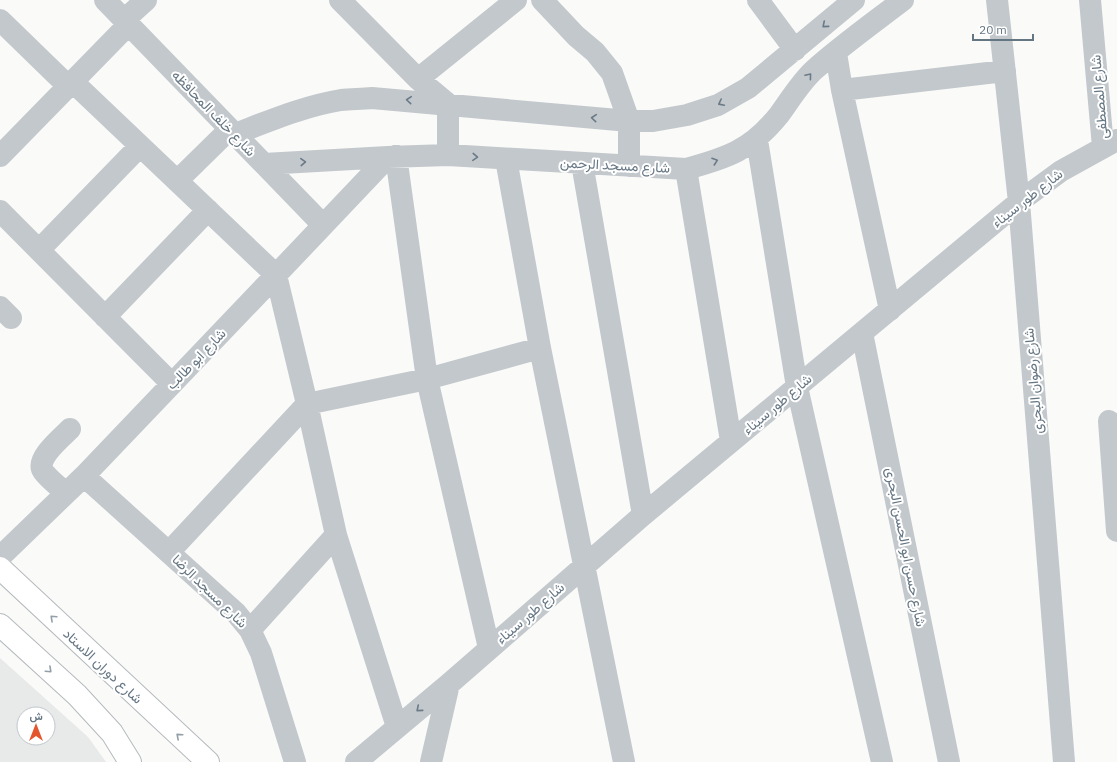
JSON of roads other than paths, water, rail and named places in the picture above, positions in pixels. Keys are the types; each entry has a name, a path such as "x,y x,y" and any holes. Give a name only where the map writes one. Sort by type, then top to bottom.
{"main road":[{"name":"شارع دوران الاستاد","path":"0,568 208,762"},
{"path":"0,625 76,695 112,732 130,762"}],"street":[{"name":"شارع خلف المحافظه","path":"105,0 323,225"},
{"path":"0,156 70,84 146,0"},
{"path":"340,0 418,79 448,104"},
{"path":"418,79 516,0"},
{"path":"542,0 576,36 595,52 612,73 629,121 630,166"},
{"path":"758,0 795,50"},
{"path":"176,181 232,131 312,106 341,100 372,98 629,121 653,121 686,115 718,105 748,88 854,0"},
{"name":"شارع مسجد الرحمن","path":"264,164 392,156 448,155 686,169 736,153 757,140 813,71 903,0"},
{"name":"شارع رضوان البحرى","path":"997,0 1006,71 1019,202 1064,762"},
{"name":"شارع المصطفى","path":"1090,0 1110,143"},
{"path":"0,20 140,146 276,275 336,535 397,727"},
{"path":"836,53 842,90 890,310"},
{"path":"842,90 1006,71"},
{"path":"448,104 448,155"},
{"path":"757,140 797,387 882,762"},
{"name":"شارع طور سيناء","path":"356,762 449,684 643,515 1019,202 1060,171 1110,143"},
{"path":"39,250 140,146"},
{"path":"392,156 427,378 489,648"},
{"name":"شارع ابو طالب","path":"0,557 84,476 323,225 392,156"},
{"path":"506,159 540,348 624,762"},
{"path":"582,163 643,515"},
{"path":"686,169 731,441"},
{"path":"105,317 208,210"},
{"path":"0,211 172,384"},
{"name":"شارع حسن ابو الحسن البحرى","path":"862,333 949,762"},
{"path":"170,551 307,404 427,378 540,348"},
{"path":"1109,421 1117,531"},
{"path":"66,493 42,471 41,462 45,455 70,429"},
{"name":"شارع مسجد الرضا","path":"84,476 170,551 236,613 250,630 261,653 295,762"},
{"path":"250,630 336,535"},
{"path":"431,762 449,684"}]}
